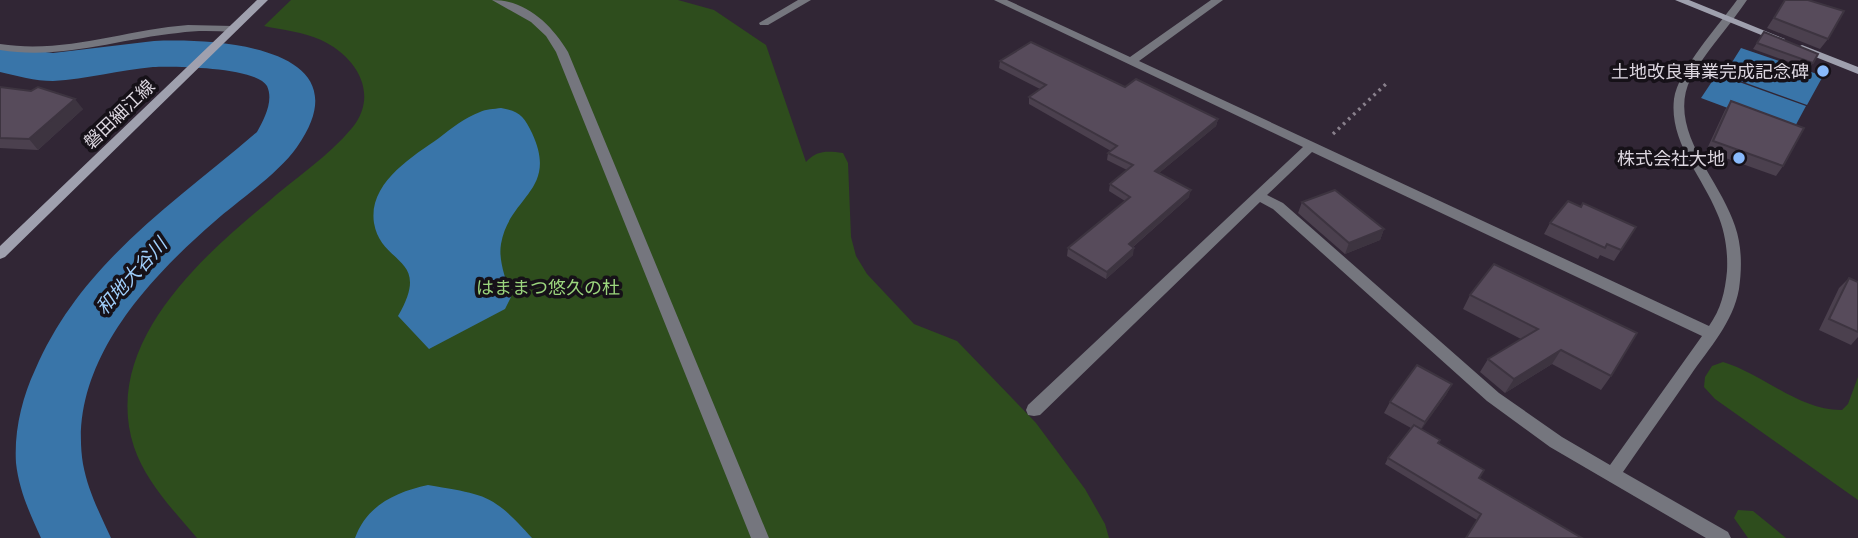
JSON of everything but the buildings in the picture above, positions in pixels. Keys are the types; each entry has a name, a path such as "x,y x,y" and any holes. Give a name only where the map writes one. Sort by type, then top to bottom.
{"main road":[{"name":"磐田細江線","path":"0,254 263,0"},
{"path":"1680,0 1858,71"}],"street":[{"path":"497,0 519,8 538,20 553,35 562,52 760,538"},
{"path":"764,23 806,0"},
{"path":"999,0 1712,334"},
{"path":"1131,62 1218,0"},
{"path":"1613,473 1726,313 1733,289 1733,240 1714,191 1686,145 1678,108 1679,93 1685,79 1742,0"},
{"path":"1,48 39,50 78,47 174,30 233,29"},
{"path":"1034,410 1258,196 1314,147"},
{"path":"1258,196 1278,206 1493,397 1556,442 1722,538"}],"path":[{"path":"1314,147 1388,82"}],"green space":[{"name":"はままつ悠久の杜","path":"291,0 678,0 714,10 766,45 806,162 823,152 843,153 848,163 851,237 856,256 867,274 914,324 957,341 1036,423 1085,489 1105,524 1109,538 197,538 153,484 139,460 127,410 131,374 144,340 163,308 187,277 241,224 333,148 360,115 364,89 354,66 345,56 314,37 264,26"},
{"path":"1723,362 1811,405 1826,409 1842,410 1848,404 1858,377 1858,500 1715,399 1704,387 1705,377 1712,366"},
{"path":"1738,510 1753,511 1786,538 1748,538 1734,518"}],"water":[{"path":"1741,48 1823,76 1807,105 1724,75"},
{"path":"1717,74 1806,106 1792,132 1701,98"},
{"path":"501,108 517,113 526,122 539,152 540,168 530,192 506,228 501,244 502,264 511,297 505,309 429,349 398,316 407,297 410,282 408,272 378,237 374,209 385,184 405,163 469,117 482,111"},
{"path":"428,485 486,498 507,512 532,538 355,538 367,517 384,502"}],"waterway":[{"name":"和地大谷川","path":"0,59 47,67 154,54 245,60 279,72 289,83 293,97 289,116 277,140 144,256 93,318 73,352 58,388 50,425 50,462 58,500 76,538"}],"place":[{"name":"土地改良事業完成記念碑","path":"1823,71"},
{"name":"株式会社大地","path":"1739,158"}]}
